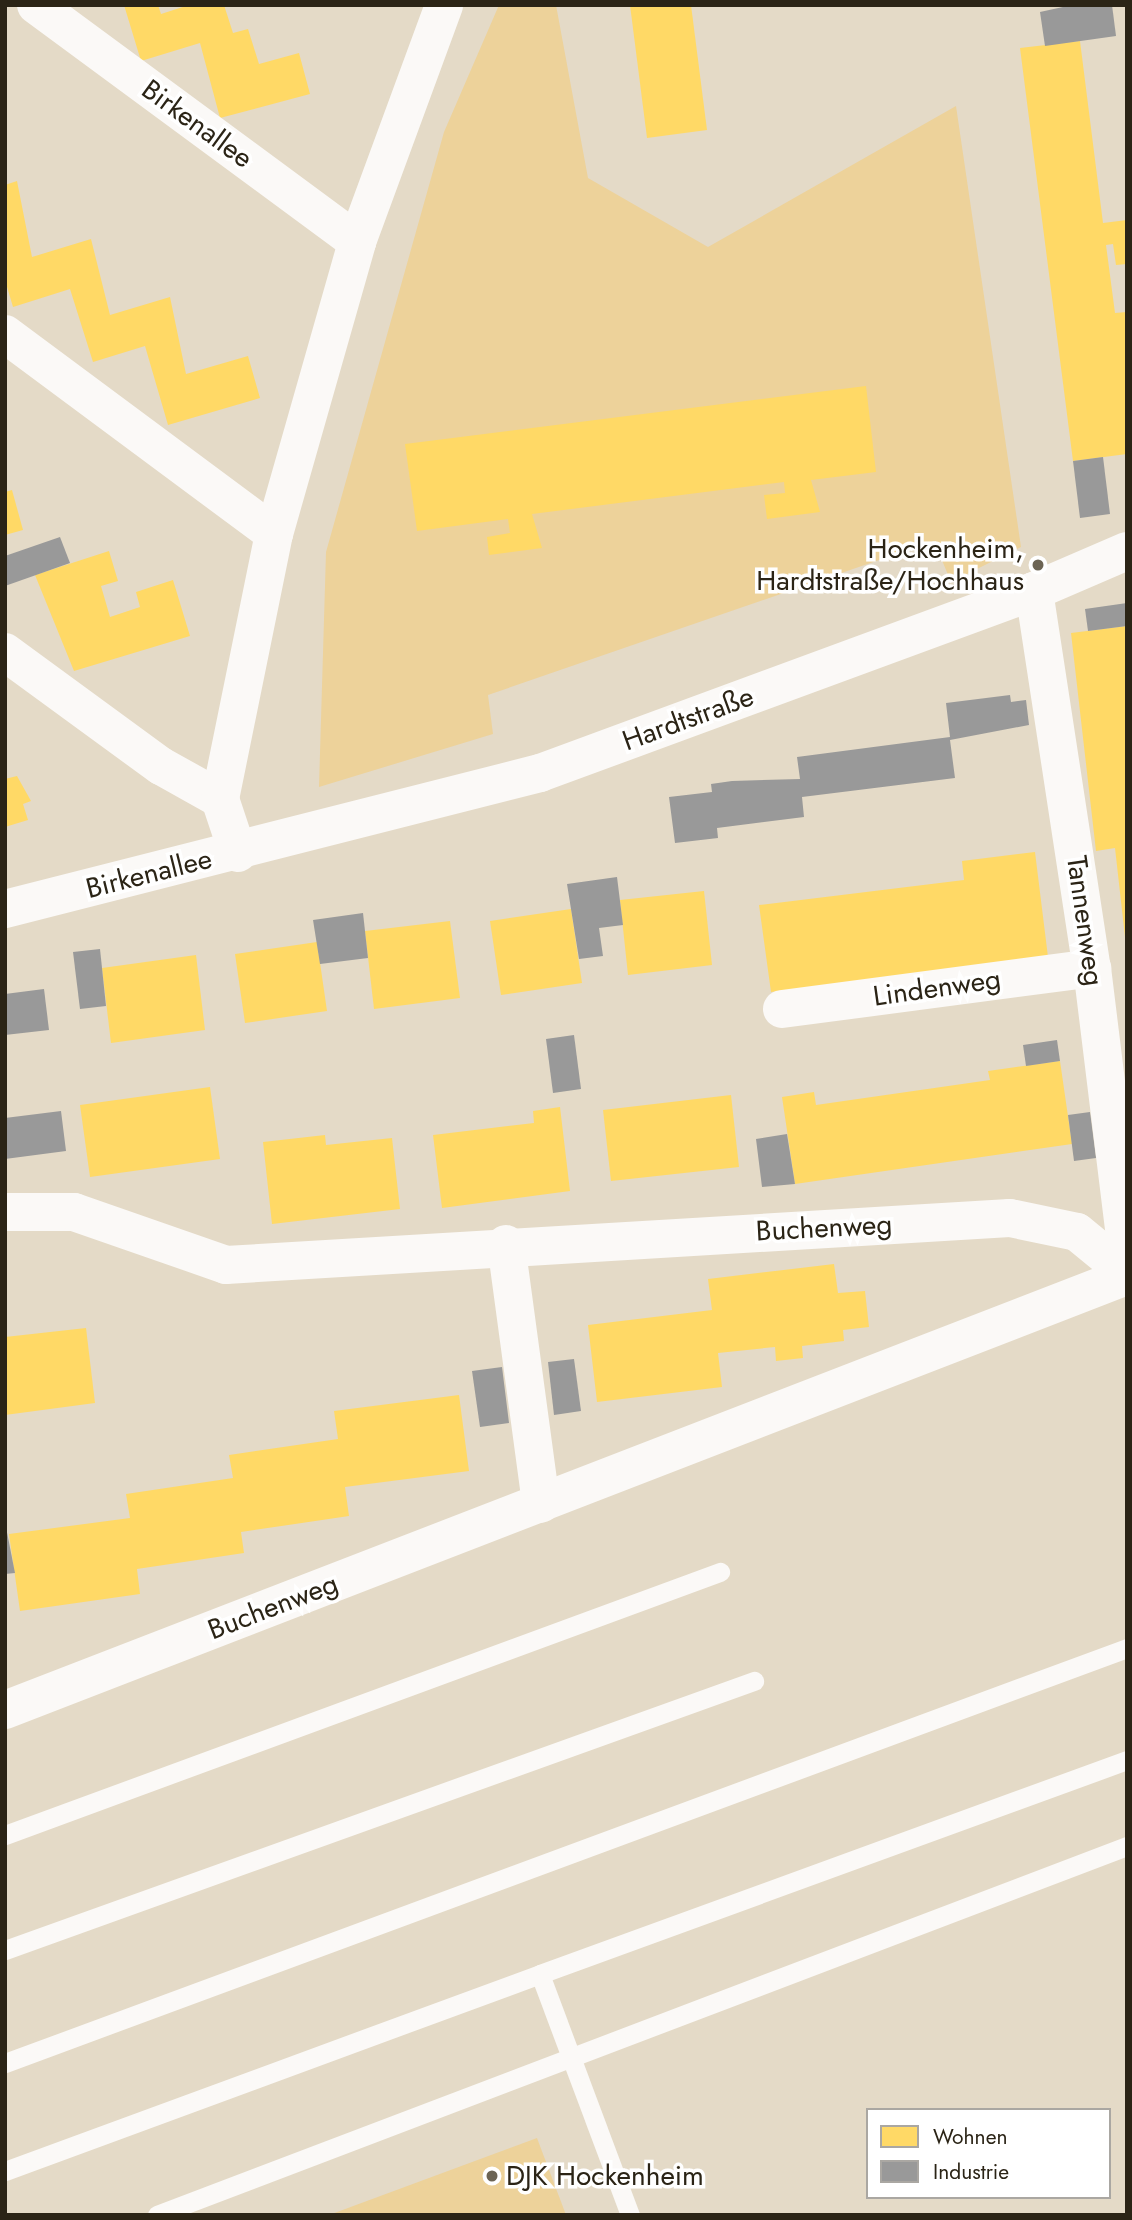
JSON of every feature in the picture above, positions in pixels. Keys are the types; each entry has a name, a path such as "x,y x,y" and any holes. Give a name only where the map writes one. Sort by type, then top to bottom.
{"street":[{"name":"Birkenallee","path":"36,5 357,242"},
{"name":"Birkenallee","path":"5,909 238,853 220,799 274,534 357,242 444,5"},
{"path":"5,334 274,534"},
{"name":"Hardtstraße","path":"238,853 540,773 1034,591 1127,551"},
{"name":"Tannenweg","path":"1034,591 1092,968 1127,1253"},
{"path":"5,653 161,766 220,799"},
{"name":"Lindenweg","path":"782,1009 1092,968"},
{"name":"Buchenweg","path":"5,1212 74,1212 226,1265 506,1244 1010,1218 1077,1232 1127,1274 541,1504 5,1710"},
{"path":"506,1244 541,1504"}],"lane":[{"path":"5,1835 720,1572"},
{"path":"5,2063 1127,1648"},
{"path":"5,1950 754,1681"},
{"path":"5,2171 1127,1760"},
{"path":"158,2215 572,2060 1127,1846"},
{"path":"540,1974 630,2215"}],"shaded area":[{"path":"499,5 556,5 588,178 708,247 956,106 1021,547 951,582 934,541 488,695 493,734 319,787 326,552 444,132"},
{"name":"DJK Hockenheim","path":"537,2138 566,2215 329,2215"}],"building: Wohnen":[{"path":"124,5 158,5 161,14 189,5 224,5 233,33 248,29 259,64 299,53 310,94 220,118 200,43 141,61"},
{"path":"630,5 691,5 707,130 647,138"},
{"path":"1080,41 1103,223 1127,220 1127,264 1116,265 1113,244 1106,245 1115,313 1127,312 1127,454 1073,461 1020,48"},
{"path":"17,181 32,257 91,239 110,315 170,297 186,374 248,356 260,398 168,425 145,346 93,362 70,289 13,307 5,280 5,185"},
{"path":"866,386 876,472 811,480 820,512 767,519 764,495 785,493 784,482 532,514 542,548 489,555 487,537 510,533 508,519 417,531 405,444"},
{"path":"12,490 23,530 5,535 5,492"},
{"path":"109,551 118,581 101,586 110,617 140,607 136,592 173,580 190,636 74,671 35,575"},
{"path":"1127,626 1125,937 1115,848 1096,851 1071,633"},
{"path":"17,776 31,801 23,804 28,820 5,827 5,779"},
{"path":"1035,852 1048,957 771,992 759,905 964,880 962,861"},
{"path":"704,891 712,965 628,975 620,900"},
{"path":"571,909 582,983 501,995 490,921"},
{"path":"450,921 460,998 374,1009 365,931"},
{"path":"317,942 327,1011 245,1023 235,954"},
{"path":"196,955 205,1030 111,1043 102,968"},
{"path":"1060,1061 1072,1144 795,1184 782,1097 814,1092 816,1105 990,1080 988,1071"},
{"path":"210,1087 220,1159 90,1177 80,1105"},
{"path":"731,1095 739,1167 611,1181 603,1110"},
{"path":"560,1107 570,1191 442,1208 433,1135 534,1123 533,1111"},
{"path":"325,1135 326,1145 392,1138 400,1209 272,1224 263,1142"},
{"path":"834,1264 838,1293 865,1291 869,1327 843,1330 844,1341 802,1346 803,1358 776,1361 775,1347 718,1353 722,1387 597,1402 588,1325 712,1310 708,1279"},
{"path":"86,1328 95,1403 5,1415 5,1337"},
{"path":"459,1395 469,1471 345,1487 349,1516 241,1532 244,1553 137,1569 140,1594 20,1611 9,1534 130,1518 126,1494 233,1478 229,1455 338,1439 334,1411"}],"building: Industrie":[{"path":"1072,5 1112,5 1116,36 1045,46 1040,12"},
{"path":"1103,457 1110,514 1080,518 1073,461"},
{"path":"60,537 70,563 5,586 5,556"},
{"path":"1127,603 1127,626 1088,631 1085,609"},
{"path":"1010,695 1011,702 1026,700 1029,725 950,740 955,778 802,797 804,817 717,828 718,838 675,843 669,797 712,792 711,784 732,781 800,779 797,757 950,737 946,703"},
{"path":"617,877 623,925 599,928 603,956 579,959 567,884"},
{"path":"363,913 368,958 320,964 313,920"},
{"path":"100,949 106,1006 80,1009 73,952"},
{"path":"44,989 49,1030 5,1035 5,994"},
{"path":"574,1035 581,1089 553,1093 546,1039"},
{"path":"1057,1040 1060,1061 1026,1066 1023,1045"},
{"path":"61,1111 66,1151 5,1159 5,1118"},
{"path":"1090,1112 1096,1158 1074,1161 1068,1115"},
{"path":"787,1134 795,1184 762,1187 756,1139"},
{"path":"574,1359 581,1411 554,1415 548,1362"},
{"path":"502,1367 509,1423 480,1427 472,1371"},
{"path":"5,1522 15,1573 5,1574"}],"place":[{"name":"Hockenheim, Hardtstraße/Hochhaus","path":"1038,565"},
{"name":"DJK Hockenheim","path":"492,2176"}]}
